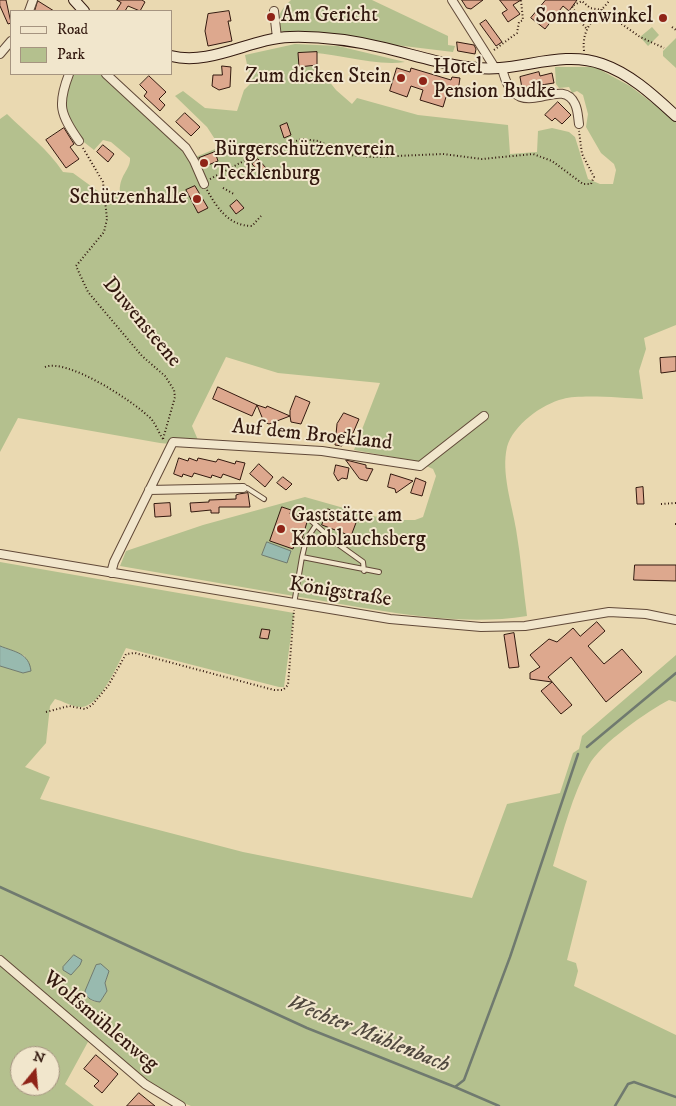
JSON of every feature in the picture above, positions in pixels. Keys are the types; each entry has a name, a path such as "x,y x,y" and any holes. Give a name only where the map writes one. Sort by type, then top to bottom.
{"main road":[{"path":"74,0 83,10"},
{"path":"172,56 208,56 277,38 306,38 353,43 456,66 499,68 545,61 584,60 602,64 628,77 648,91 676,116"}],"street":[{"path":"452,0 499,68 506,85 520,97 533,98 558,94 568,97 575,104 579,124"},
{"path":"274,11 277,38"},
{"path":"0,54 10,42"},
{"path":"69,75 63,89 62,112 79,141"},
{"path":"107,75 186,148 204,184"},
{"name":"Auf dem Broekland","path":"111,573 170,445 175,441 322,451 420,466 484,416"},
{"path":"149,490 243,488"},
{"name":"Königstraße","path":"0,554 398,620 480,627 525,626 609,612 646,614 676,620"},
{"name":"Wolfsmühlenweg","path":"0,960 145,1084 181,1106"}],"lane":[{"path":"243,488 247,488 264,499"},
{"path":"307,517 363,562 364,571"},
{"path":"294,604 306,540 316,525"},
{"path":"302,557 364,571 379,572"}],"path":[{"path":"488,54 517,33 519,22 523,20 521,0"},
{"path":"584,60 583,43 586,28 610,0"},
{"path":"586,28 572,6 582,1 590,8 602,10 640,37 664,48"},
{"path":"672,27 676,30"},
{"path":"261,216 252,226 243,226 231,220 221,211 204,184 234,164 302,139 318,141 349,155 373,157 443,154 482,159 533,154 552,161 583,184 591,184 594,177 582,154 579,124"},
{"name":"Duwensteene","path":"45,367 58,365 89,377 147,414 163,439 175,397 174,390 165,376 142,356 88,292 76,266 104,232 106,219 103,182 79,141"},
{"path":"223,188 234,194"},
{"path":"662,504 676,503"},
{"path":"46,712 69,706 85,709 92,705 108,686 126,654 135,652 283,690 288,686 295,622 294,604"}],"green space":[{"path":"291,0 372,0 448,36 448,45 455,46 453,52 280,31 278,22 280,14"},
{"path":"652,27 659,35 648,46 640,37"},
{"path":"676,38 676,68 663,56 663,51"},
{"path":"295,44 338,46 405,62 366,61 311,52 298,52 299,67 317,66 336,90 352,104 357,98 418,115 508,125 510,154 537,152 538,131 552,128 569,132 575,137 588,179 600,184 613,184 616,170 614,164 601,153 586,127 588,114 583,95 577,91 572,93 569,87 559,88 556,84 555,67 595,67 630,86 676,121 676,325 644,338 646,349 639,371 643,399 580,397 563,399 546,406 522,423 510,439 507,447 506,478 518,540 527,616 476,620 425,617 373,610 120,566 126,551 203,525 305,497 372,516 400,520 415,520 423,517 436,476 433,469 415,461 354,450 380,383 278,373 226,357 192,426 201,447 160,443 18,418 0,452 0,119 7,114 44,149 63,172 73,173 106,197 120,194 121,182 129,166 130,158 111,142 103,140 94,150 80,139 63,112 70,75 105,75 193,158 220,147 207,127 175,96 183,91 205,108 237,111 244,90 251,83 245,55"},
{"path":"0,562 294,613 284,687 126,648 108,683 89,705 79,707 55,699 50,706 46,743 25,767 50,777 40,799 243,852 472,898 507,804 560,793 573,753 579,749 582,736 676,655 676,702 669,700 625,729 603,748 589,765 564,827 553,866 587,881 567,960 576,963 578,971 574,986 676,1035 676,1106 191,1106 171,1098 144,1079 0,957 0,666 23,673 25,656 0,646","holes":["96,965 107,978 105,983 107,991 100,1002 92,1001 87,996 88,985"]},
{"path":"0,965 89,1040 65,1084 94,1106 0,1106"}],"water":[{"path":"267,542 291,551 287,563 262,555"},
{"path":"0,646 24,657 30,665 31,671 23,673 0,666"},
{"path":"74,955 82,960 71,975 63,970 63,967"},
{"path":"101,964 109,971 105,983 107,991 100,1002 90,999 85,991 96,965"}],"building":[{"path":"0,0 6,0 10,23 8,24 0,6"},
{"path":"117,0 142,0 145,2 141,10 128,6 126,10 117,10 121,3"},
{"path":"462,0 483,0 471,9 467,8"},
{"path":"500,0 521,0 513,5 520,14 508,22 502,13 507,10"},
{"path":"546,0 577,0 569,11 563,6 545,29 531,18"},
{"path":"38,1 52,10 35,10"},
{"path":"229,11 231,21 228,21 232,41 208,46 205,31 208,14"},
{"path":"486,20 502,42 496,46 480,24"},
{"path":"457,42 474,45 476,49 475,54 458,51"},
{"path":"317,52 317,65 299,67 298,53"},
{"path":"222,66 231,67 230,87 219,90 212,86 213,75 222,75"},
{"path":"397,68 410,72 411,68 451,80 452,77 460,78 457,98 446,97 443,107 420,100 423,90 411,86 407,97 390,91"},
{"path":"539,72 540,76 552,73 554,83 522,88 520,77"},
{"path":"149,76 166,92 159,99 165,105 160,111 144,96 147,92 140,85"},
{"path":"558,102 571,115 562,124 555,118 552,121 545,115"},
{"path":"185,113 200,127 191,136 176,122"},
{"path":"287,123 291,135 284,138 280,126"},
{"path":"64,128 74,144 70,147 79,159 66,168 46,140"},
{"path":"103,145 114,154 108,162 97,152"},
{"name":"Bürgerschützenverein Tecklenburg","path":"215,152 218,161 203,167 199,158"},
{"path":"258,159 266,168 260,173 252,164"},
{"name":"Schützenhalle","path":"195,186 208,208 198,213 186,190"},
{"path":"237,200 244,208 236,214 230,206"},
{"path":"676,357 676,371 661,373 660,358"},
{"path":"218,387 257,405 252,416 213,399"},
{"path":"296,396 310,402 301,424 291,422 290,416"},
{"path":"257,405 266,408 267,406 290,416 269,424 264,422"},
{"path":"344,413 359,419 353,433 344,432 342,446 335,445 337,424"},
{"path":"179,458 188,461 189,458 197,461 198,458 216,462 218,459 235,464 236,461 245,463 240,480 223,474 221,478 212,475 211,478 194,473 192,477 183,474 182,477 174,474"},
{"path":"346,460 366,465 366,468 373,469 367,481 360,479"},
{"path":"259,464 273,477 265,487 250,474"},
{"path":"336,465 349,468 347,479 342,478 338,481 334,474"},
{"path":"391,474 413,481 396,493 395,489 388,487"},
{"path":"283,477 292,484 286,490 277,483"},
{"path":"416,478 426,482 422,496 411,493"},
{"path":"643,487 644,504 637,504 636,488"},
{"path":"248,493 250,507 219,507 219,513 211,513 211,510 191,512 190,503 236,499 236,495"},
{"path":"170,503 171,516 155,517 154,504"},
{"name":"Gaststätte am Knoblauchsberg","path":"282,507 291,510 290,514 303,518 307,522 300,546 294,544 293,549 270,541"},
{"path":"328,509 357,520 351,536 322,525"},
{"path":"635,565 676,565 676,581 634,580"},
{"path":"597,622 605,631 588,646 604,664 622,649 642,672 606,702 571,657 548,677 572,705 561,714 541,691 552,682 530,679 530,673 540,667 530,655 549,639 557,642 573,628 580,636"},
{"path":"262,629 270,630 268,639 260,638"},
{"path":"514,633 519,667 509,668 504,635"},
{"path":"96,1055 118,1074 102,1093 94,1086 99,1081 84,1069"},
{"path":"139,1093 155,1106 127,1106"}],"waterway":[{"name":"Wechter Mühlenbach","path":"587,747 676,673"},
{"name":"Wechter Mühlenbach","path":"0,887 307,1028 455,1087 464,1080 510,957 578,754"},
{"path":"615,1106 628,1084 634,1082 676,1097"},
{"path":"455,1087 499,1106"}],"place":[{"name":"Am Gericht","path":"271,17"},
{"name":"Sonnenwinkel","path":"663,18"},
{"name":"Zum dicken Stein","path":"401,78"},
{"name":"Hotel Pension Budke","path":"423,81"},
{"name":"Bürgerschützenverein Tecklenburg","path":"204,163"},
{"name":"Schützenhalle","path":"197,199"},
{"name":"Gaststätte am Knoblauchsberg","path":"281,529"}]}
